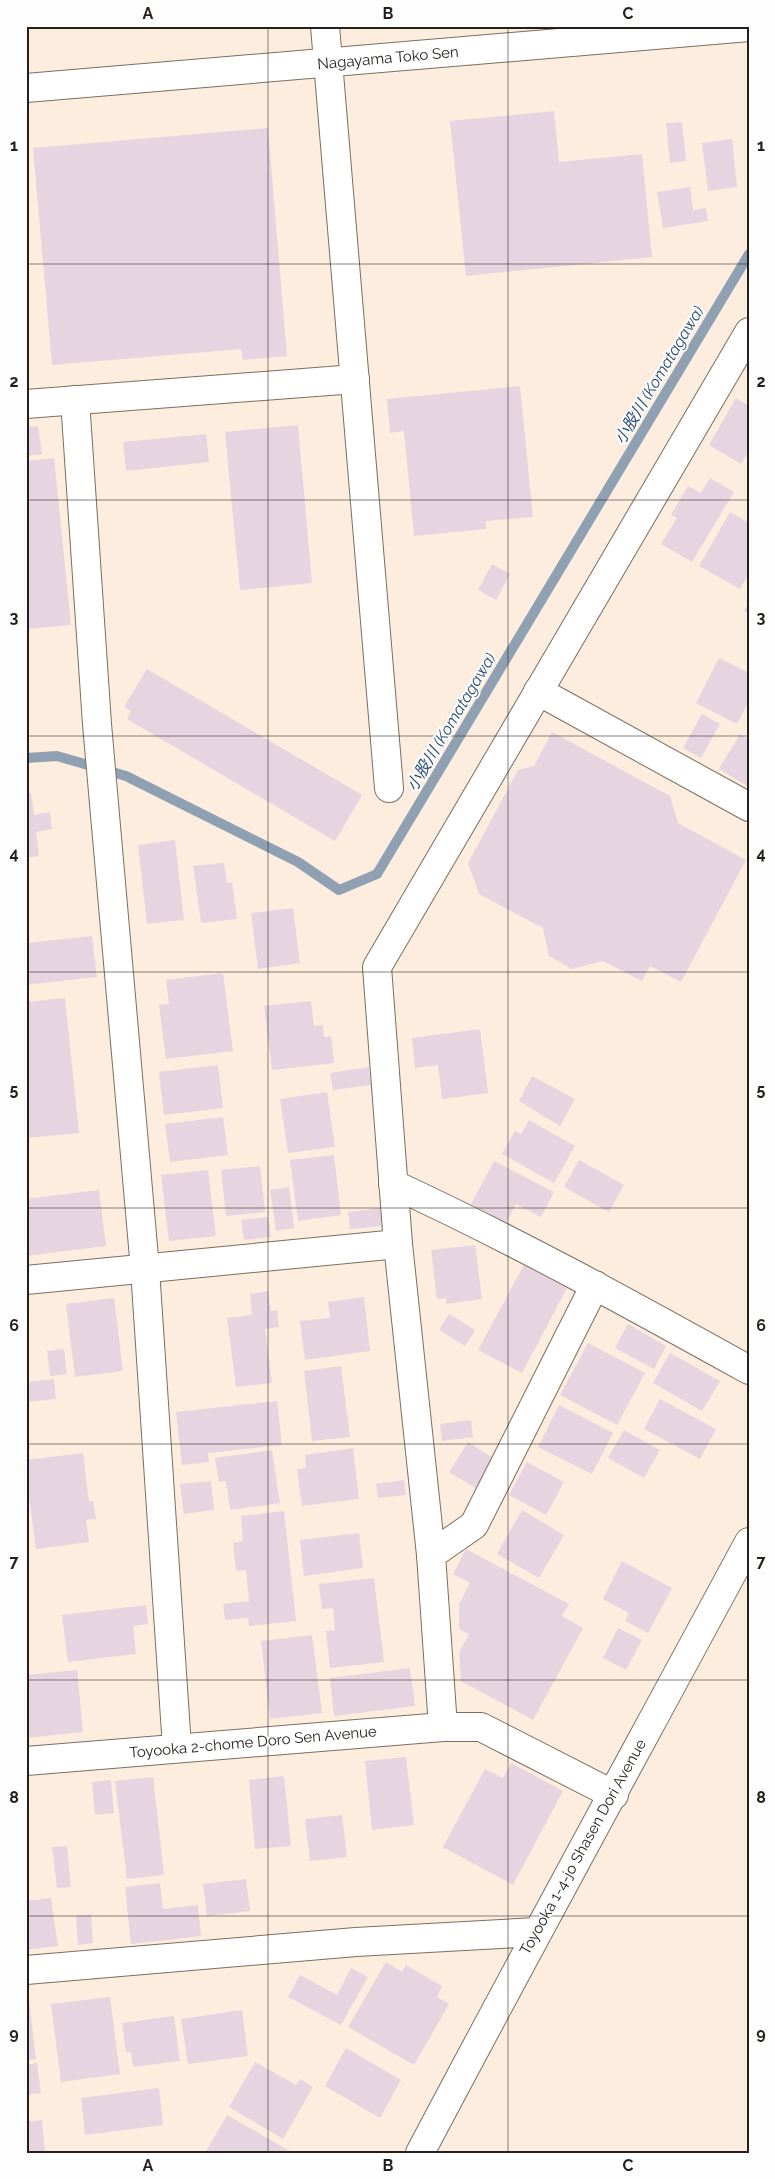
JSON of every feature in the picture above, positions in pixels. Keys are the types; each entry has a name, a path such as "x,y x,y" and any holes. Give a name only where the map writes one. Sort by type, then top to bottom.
{"street":[{"path":"325,26 389,788"},
{"name":"Nagayama Toko Sen","path":"26,88 328,64 659,33 749,27"},
{"path":"443,1726 431,1555 398,1244 377,967 749,332"},
{"path":"26,404 355,379"},
{"path":"75,400 97,724 145,1269 177,1748"},
{"path":"538,691 749,807"},
{"path":"393,1184 447,1209 595,1285 749,1370"},
{"path":"26,1280 398,1244"},
{"path":"431,1555 474,1525 595,1285"},
{"name":"Toyooka 1-4-jo Shasen Dori Avenue","path":"420,2153 536,1932 614,1795 749,1542"},
{"name":"Toyooka 2-chome Doro Sen Avenue","path":"26,1761 443,1726 481,1726 614,1795"},
{"path":"26,1970 356,1942 536,1932"}],"building":[{"path":"554,111 559,162 642,154 652,257 466,276 450,121"},
{"path":"682,122 686,161 670,163 666,123"},
{"path":"268,128 287,356 243,360 241,349 52,365 33,148"},
{"path":"732,139 737,187 708,191 702,143"},
{"path":"690,187 693,210 706,208 708,221 663,228 657,192"},
{"path":"520,386 533,517 486,521 486,529 414,536 404,431 390,433 387,399"},
{"path":"736,398 749,406 749,451 741,464 709,445"},
{"path":"298,425 312,583 240,590 225,432"},
{"path":"38,426 42,454 26,456 26,427"},
{"path":"206,434 209,462 126,471 123,442"},
{"path":"54,458 71,625 26,629 26,461"},
{"path":"710,478 734,492 692,562 661,544 677,518 671,515 688,486 701,493"},
{"path":"730,512 749,523 749,573 740,589 699,566"},
{"path":"492,564 510,574 496,600 478,590"},
{"path":"749,602 749,614 744,611"},
{"path":"719,658 749,673 749,701 737,724 696,703"},
{"path":"147,669 362,795 335,841 127,719 131,711 124,707"},
{"path":"702,714 720,724 701,758 683,748"},
{"path":"552,732 670,796 678,823 746,860 681,982 650,966 642,981 603,961 572,969 549,956 543,928 479,894 468,863 518,770 534,766"},
{"path":"740,734 749,740 749,787 719,769"},
{"path":"31,793 34,815 50,812 52,829 36,832 39,856 26,858 26,794"},
{"path":"175,840 184,920 147,924 138,845"},
{"path":"224,863 227,883 232,882 237,919 201,923 193,866"},
{"path":"293,908 300,963 258,969 251,913"},
{"path":"92,936 97,977 26,985 26,943"},
{"path":"223,973 233,1051 166,1059 159,1005 169,1004 166,980"},
{"path":"65,998 79,1133 26,1138 26,1002"},
{"path":"311,1001 314,1026 323,1025 324,1037 331,1036 334,1063 272,1070 264,1006"},
{"path":"480,1029 488,1093 442,1099 438,1065 415,1068 412,1038"},
{"path":"218,1065 223,1108 164,1115 159,1072"},
{"path":"369,1067 371,1085 333,1090 330,1073"},
{"path":"532,1076 575,1099 560,1126 519,1101"},
{"path":"327,1092 335,1147 288,1153 280,1099"},
{"path":"223,1117 228,1155 170,1162 165,1124"},
{"path":"529,1120 575,1146 554,1183 502,1154 515,1131 521,1134"},
{"path":"334,1155 341,1215 298,1221 290,1160"},
{"path":"579,1160 624,1185 609,1212 564,1187"},
{"path":"494,1161 554,1192 541,1217 516,1204 506,1223 471,1204"},
{"path":"260,1166 265,1212 226,1216 221,1170"},
{"path":"208,1170 216,1236 169,1241 161,1175"},
{"path":"289,1187 294,1228 276,1231 270,1190"},
{"path":"99,1190 106,1246 26,1256 26,1199"},
{"path":"380,1208 382,1226 350,1229 348,1212"},
{"path":"268,1217 271,1237 244,1240 241,1220"},
{"path":"475,1245 482,1299 446,1304 446,1298 437,1299 431,1250"},
{"path":"524,1265 567,1288 522,1373 478,1350"},
{"path":"268,1291 271,1311 277,1310 279,1327 265,1329 272,1383 236,1387 227,1318 252,1315 250,1294"},
{"path":"364,1297 370,1351 305,1360 300,1321 330,1318 328,1302"},
{"path":"114,1298 123,1371 75,1377 66,1304"},
{"path":"449,1314 475,1330 465,1346 439,1330"},
{"path":"628,1324 666,1346 654,1369 615,1348"},
{"path":"588,1343 645,1373 617,1425 560,1395"},
{"path":"64,1349 67,1374 50,1376 47,1351"},
{"path":"670,1353 720,1381 702,1411 653,1383"},
{"path":"341,1366 350,1437 312,1441 304,1371"},
{"path":"54,1379 56,1399 26,1402 26,1382"},
{"path":"660,1399 716,1429 700,1459 644,1429"},
{"path":"277,1401 282,1445 208,1453 209,1462 182,1465 176,1412"},
{"path":"559,1405 613,1433 592,1474 538,1447"},
{"path":"471,1420 473,1437 442,1441 440,1424"},
{"path":"26,1425 30,1449 26,1450"},
{"path":"624,1430 660,1450 644,1478 608,1458"},
{"path":"468,1442 497,1461 479,1490 449,1472"},
{"path":"353,1448 359,1499 302,1506 297,1469 306,1468 305,1455"},
{"path":"272,1450 280,1503 230,1510 226,1481 219,1482 215,1458"},
{"path":"83,1453 89,1502 93,1501 96,1519 86,1520 89,1542 36,1549 26,1475 26,1460"},
{"path":"527,1462 564,1482 546,1515 509,1495"},
{"path":"404,1480 406,1495 378,1498 376,1484"},
{"path":"211,1481 214,1510 184,1514 180,1484"},
{"path":"522,1510 564,1535 539,1578 497,1554"},
{"path":"284,1511 296,1621 249,1626 248,1618 225,1620 223,1604 249,1601 246,1570 236,1571 233,1543 243,1541 241,1516"},
{"path":"359,1533 363,1568 304,1576 300,1540"},
{"path":"466,1549 569,1604 562,1616 583,1628 533,1720 461,1681 459,1653 469,1634 459,1629 459,1604 470,1583 453,1574"},
{"path":"622,1561 672,1588 648,1633 625,1621 629,1613 603,1599"},
{"path":"374,1578 384,1662 330,1668 326,1631 335,1630 333,1608 322,1609 319,1584"},
{"path":"146,1605 148,1624 133,1626 136,1654 68,1662 62,1615"},
{"path":"618,1628 642,1640 626,1670 603,1658"},
{"path":"312,1635 322,1713 270,1719 261,1641"},
{"path":"410,1668 415,1706 334,1716 330,1678"},
{"path":"77,1670 83,1732 26,1738 26,1675"},
{"path":"406,1757 414,1825 372,1830 365,1761"},
{"path":"511,1763 563,1791 513,1885 443,1847 485,1769 503,1778"},
{"path":"284,1776 291,1846 255,1849 249,1780"},
{"path":"153,1777 164,1875 127,1879 115,1781"},
{"path":"111,1780 114,1813 95,1815 92,1782"},
{"path":"342,1815 347,1857 310,1861 305,1819"},
{"path":"67,1846 71,1887 57,1888 52,1847"},
{"path":"246,1879 250,1911 207,1916 203,1884"},
{"path":"160,1883 163,1909 198,1905 201,1936 131,1944 125,1887"},
{"path":"51,1898 58,1946 26,1950 26,1901"},
{"path":"91,1914 93,1943 78,1945 76,1916"},
{"path":"386,1962 402,1972 406,1965 442,1986 437,1997 449,2004 414,2065 348,2027"},
{"path":"351,1968 368,1977 341,2025 288,1997 300,1975 337,1995"},
{"path":"110,1997 120,2074 61,2082 51,2004"},
{"path":"29,2001 36,2059 26,2060 26,2002"},
{"path":"242,2010 248,2056 188,2064 181,2019"},
{"path":"174,2016 180,2061 133,2067 131,2052 126,2053 122,2023"},
{"path":"346,2048 401,2080 380,2118 325,2086"},
{"path":"255,2062 296,2085 300,2079 313,2087 283,2139 229,2107"},
{"path":"37,2063 41,2093 26,2095 26,2065"},
{"path":"159,2088 163,2125 85,2135 81,2098"},
{"path":"227,2115 293,2153 205,2153"},
{"path":"42,2120 45,2153 26,2153 26,2122"}],"waterway":[{"name":"小股川 (Komatagawa)","path":"26,758 57,756 126,776 298,862 339,890 377,874 749,254"}]}
